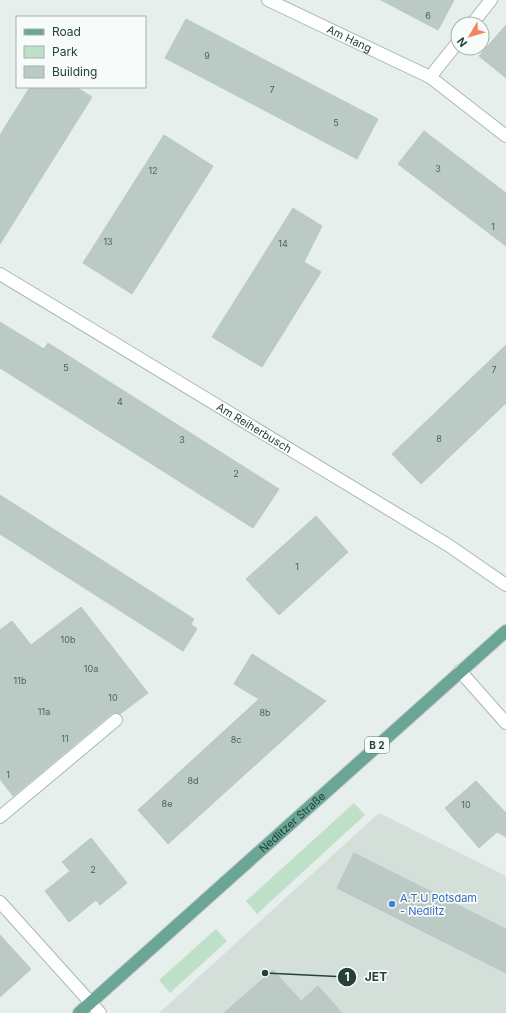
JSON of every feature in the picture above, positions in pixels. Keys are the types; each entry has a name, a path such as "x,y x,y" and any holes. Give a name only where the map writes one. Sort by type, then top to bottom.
{"main road":[{"name":"Nedlitzer Straße","path":"79,1013 506,631"}],"street":[{"name":"Am Hang","path":"268,0 430,77 506,136"},
{"path":"478,16 491,0"},
{"path":"430,77 450,52"},
{"name":"Am Reiherbusch","path":"0,274 448,545 506,585"},
{"path":"460,671 506,722"},
{"path":"0,817 116,720"},
{"path":"0,902 100,1013"}],"shaded area":[{"name":"A.T.U Potsdam - Nedlitz","path":"379,813 506,876 506,1013 159,1013"}],"green space":[{"path":"354,803 365,815 257,914 246,901"},
{"path":"216,929 227,941 170,993 159,980"}],"building":[{"path":"381,0 454,0 438,30"},
{"path":"186,19 378,119 357,159 165,58"},
{"path":"506,25 506,78 479,56 490,56 490,43"},
{"path":"29,88 78,88 92,97 0,244 0,135"},
{"path":"424,131 506,193 506,246 398,164"},
{"path":"164,135 213,166 132,294 83,263"},
{"path":"293,208 322,226 304,262 321,272 262,367 212,337"},
{"path":"0,322 44,349 48,343 279,489 253,528 0,368"},
{"path":"506,345 506,403 421,484 392,454"},
{"path":"0,495 194,619 191,624 197,629 183,651 0,534"},
{"path":"316,516 348,552 279,615 246,579"},
{"path":"81,607 148,693 120,714 111,714 13,796 0,779 0,630 12,621 31,645"},
{"path":"252,654 326,701 168,844 138,810 259,699 234,684"},
{"path":"476,781 506,813 506,837 497,832 479,848 445,808"},
{"path":"91,838 127,883 100,905 96,900 69,922 45,891 70,871 62,862"},
{"path":"354,853 506,929 506,973 337,888"},
{"path":"0,935 31,969 0,997"},
{"path":"273,970 301,1001 318,986 342,1013 224,1013"}],"place":[{"name":"A.T.U Potsdam - Nedlitz","path":"392,904"},
{"name":"JET","path":"265,973"}]}
